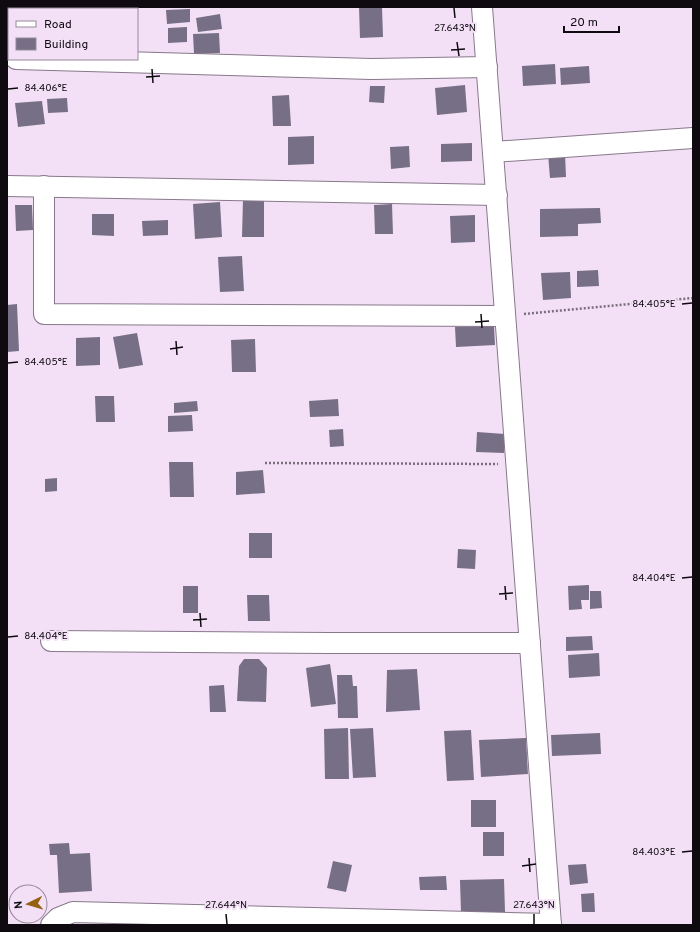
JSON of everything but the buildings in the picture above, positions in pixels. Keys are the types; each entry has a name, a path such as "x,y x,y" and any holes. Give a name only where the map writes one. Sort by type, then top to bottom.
{"street":[{"path":"51,925 58,918 73,912 551,924 482,7"},
{"path":"52,60 372,69 487,67"},
{"path":"493,152 693,138"},
{"path":"7,186 497,195"},
{"path":"44,186 44,314 505,316"},
{"path":"51,641 321,643 530,642"}],"path":[{"path":"505,316 693,298"},
{"path":"265,463 516,464"}]}
